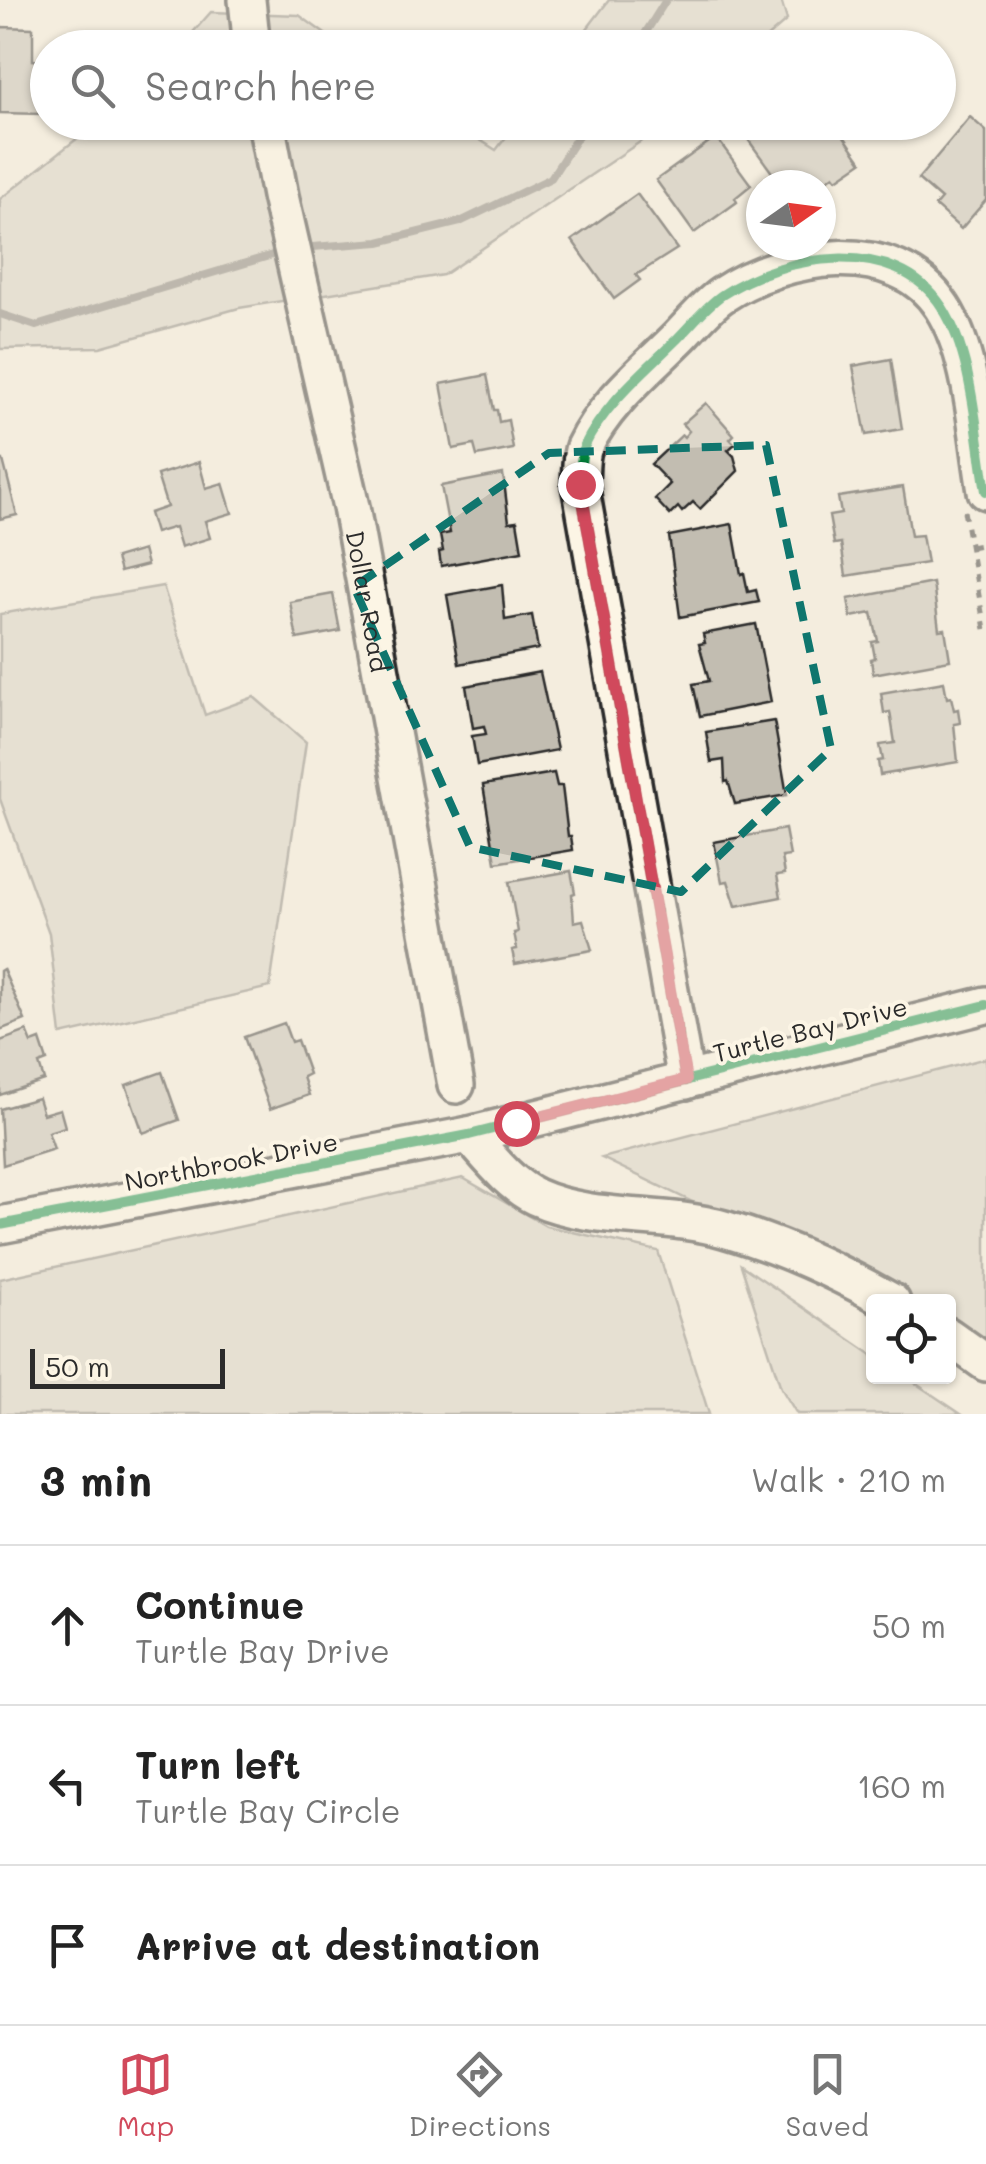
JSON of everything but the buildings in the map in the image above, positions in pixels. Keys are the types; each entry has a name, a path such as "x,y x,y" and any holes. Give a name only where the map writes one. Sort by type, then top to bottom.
{"street":[{"path":"248,0 250,30"},
{"name":"Dollar Road","path":"270,140 351,507 456,1085"},
{"path":"686,1080 580,484 582,450 605,410 719,297 748,280 804,263 840,257 880,261 913,277 941,305 960,346 975,500"},
{"name":"Turtle Bay Drive","path":"469,1135 986,1005"},
{"path":"469,1135 510,1179 536,1196 566,1206 725,1229 816,1262 877,1294"},
{"name":"Northbrook Drive","path":"0,1225 469,1135"},
{"path":"956,1342 986,1364"}],"path":[{"path":"975,500 970,547 986,635"},
{"path":"970,547 986,544"}],"highlighted area":[{"path":"766,445 831,749 681,892 470,847 354,587 549,453"}],"shaded area":[{"path":"609,0 781,0 787,20 776,30 586,30"},
{"path":"211,12 299,15 320,30 195,30"},
{"path":"75,140 480,140 496,150 504,140 643,140 443,275 239,308 100,347 0,349 0,199"},
{"path":"163,586 205,715 254,697 306,742 270,987 61,1035 49,933 0,799 0,614"},
{"path":"986,1058 986,1345 956,1330 956,1294 882,1294 602,1158"},
{"path":"463,1178 546,1226 658,1251 709,1414 0,1414 0,1279"},
{"path":"741,1265 866,1350 866,1384 916,1384 961,1414 797,1414 781,1388"}],"waterway":[{"path":"647,30 666,0"},
{"path":"299,248 379,242 460,222 551,178 575,140"},
{"path":"0,314 36,326 279,253"}],"cycle path":[{"path":"686,1081 580,484 584,447 626,388 722,295 776,269 806,262 868,261 897,269 922,284 952,326 967,371 986,491"},
{"path":"0,1225 469,1135 986,1005"}],"route":[{"path":"516,1123 686,1080 580,484"}]}
